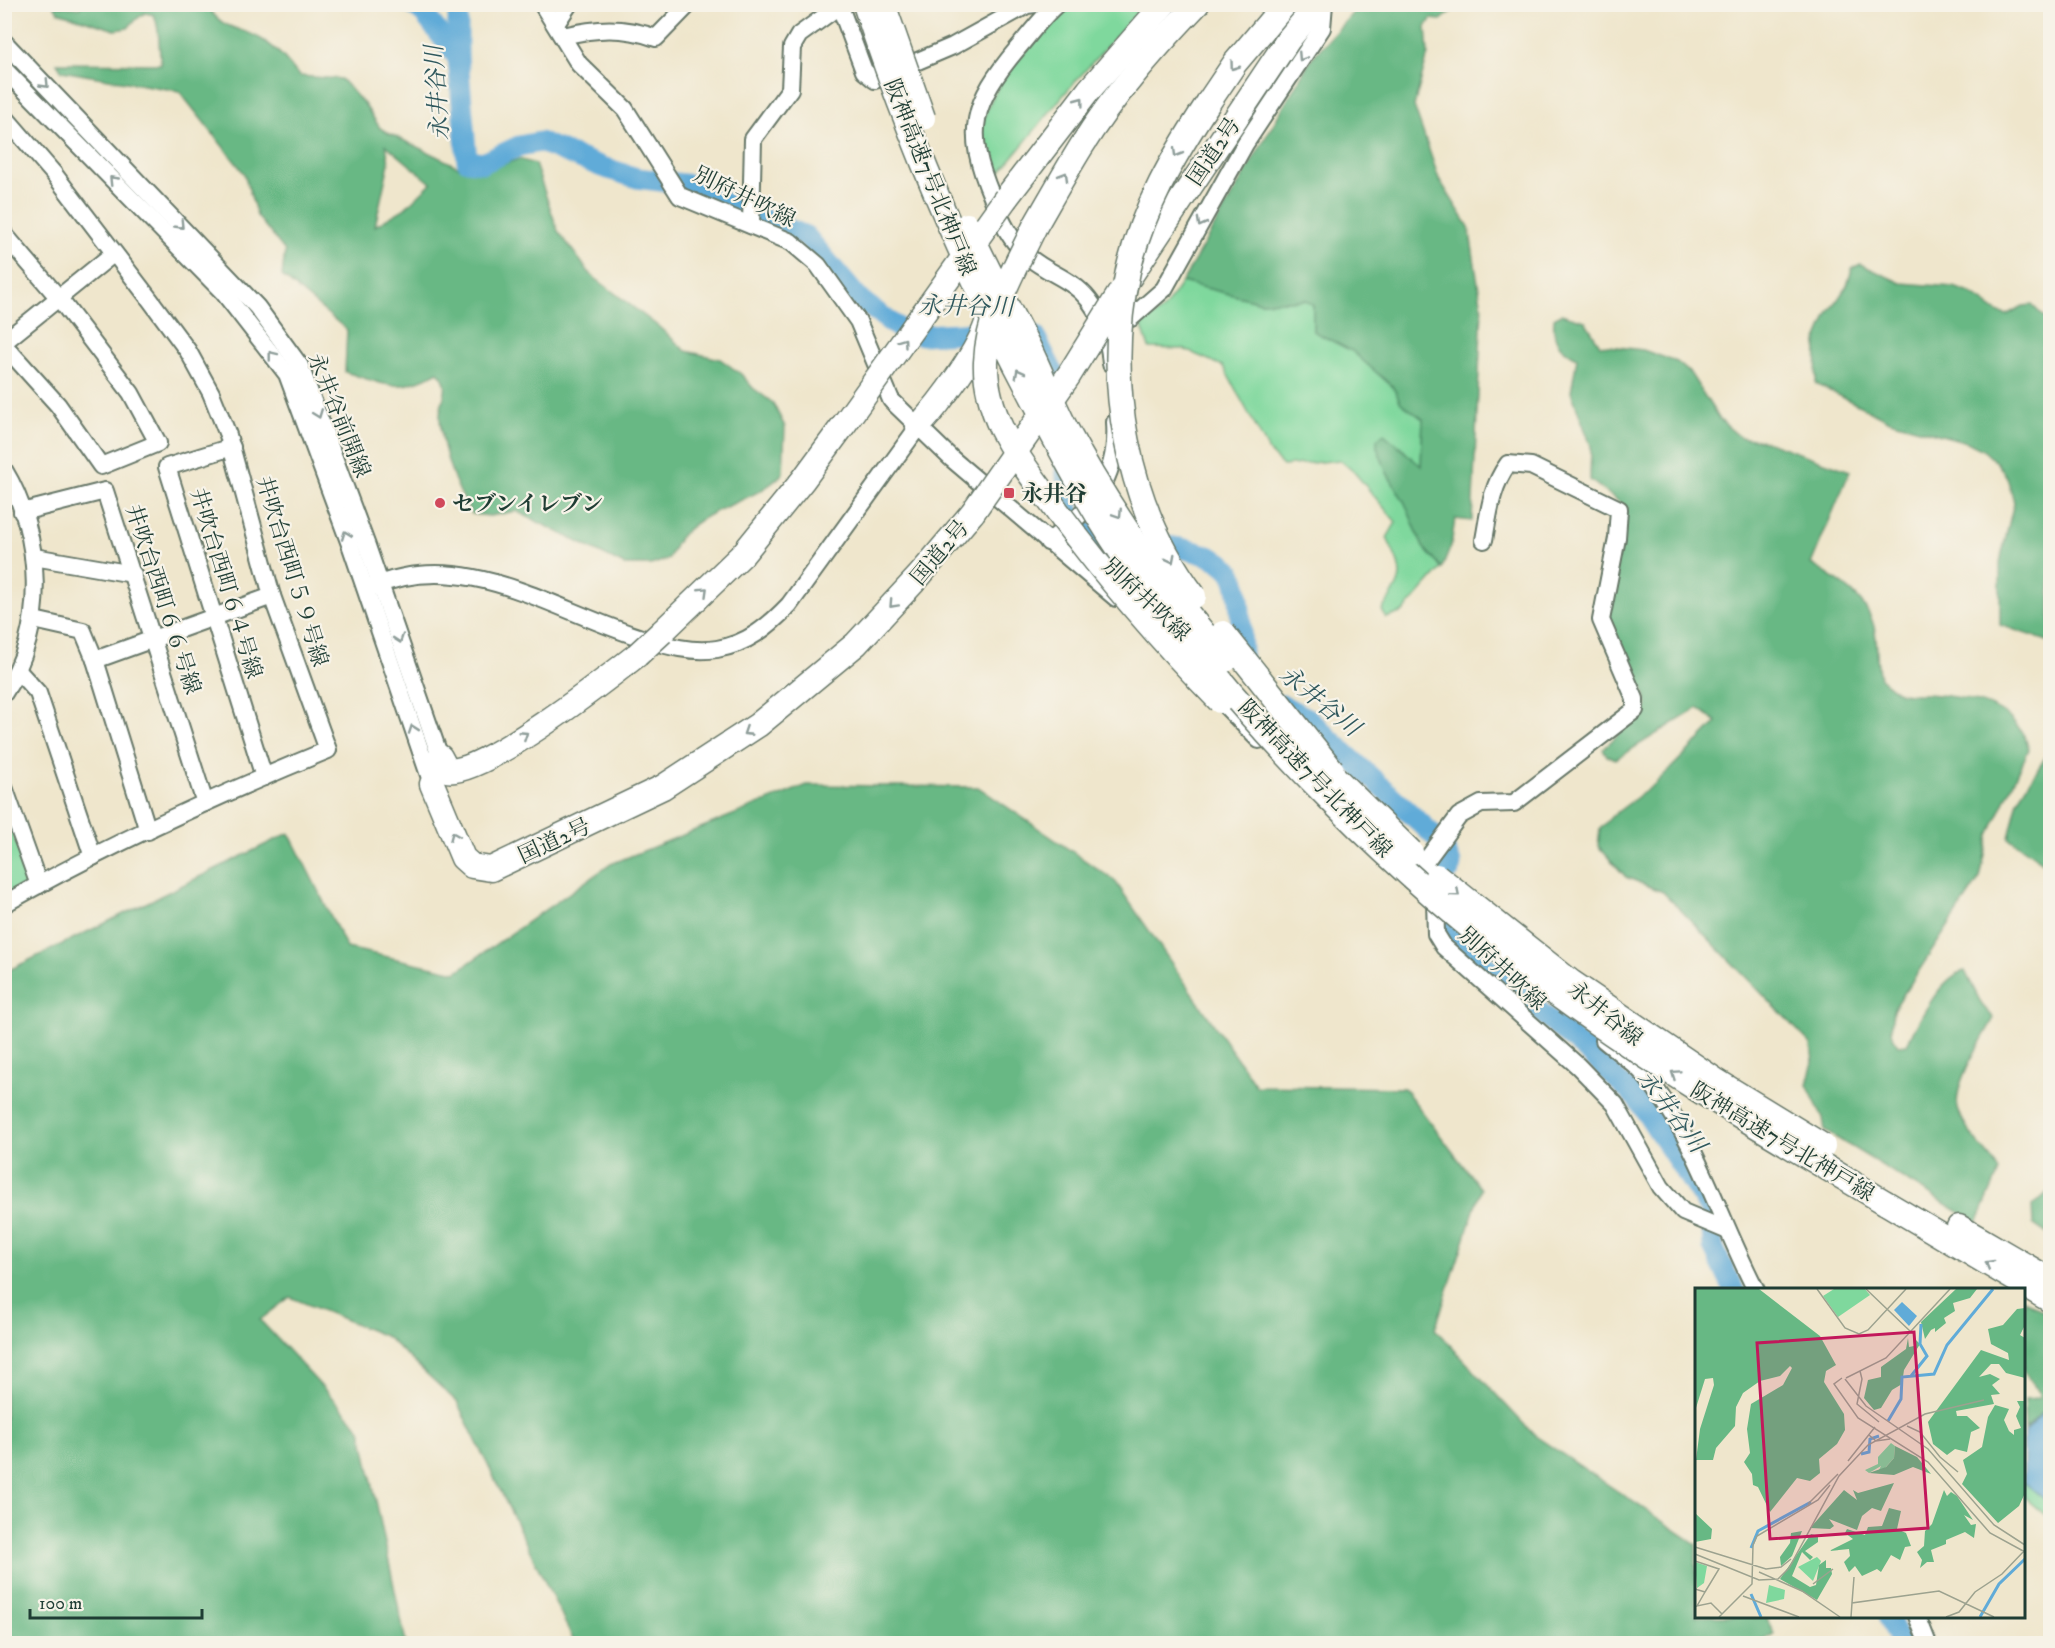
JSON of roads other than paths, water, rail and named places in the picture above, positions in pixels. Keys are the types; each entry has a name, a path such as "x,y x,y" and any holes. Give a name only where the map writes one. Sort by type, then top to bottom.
{"highway":[{"path":"865,4 920,146 983,294 983,314 975,334 926,408 918,427"},
{"name":"阪神高速7号北神戸線","path":"865,4 891,82 972,278 1007,351 1089,501 1131,567 1191,645 1254,717 1350,806 1454,892 1570,982 1716,1080 2047,1288"},
{"path":"882,4 900,73 926,142 990,293 991,306 982,338 932,413 918,427"},
{"name":"阪神高速7号北神戸線","path":"882,4 941,170 987,270 1028,345 1065,427 1146,558 1206,636 1350,806"},
{"path":"440,757 447,770 464,770 475,766 579,700 637,655 743,554 804,480 1006,198 1089,90 1164,4"},
{"path":"1197,4 1159,45 1088,136 1035,226 999,302 989,337 985,364 990,396 1000,426 1016,454 1090,556 1174,654 1246,727 1350,806"},
{"path":"1285,4 1235,63 1161,179 1143,222 1128,270 1122,306 1119,391 1135,475 1152,522 1180,578 1350,806"},
{"name":"国道2号","path":"437,795 463,858 472,866 491,869 663,787 758,725 856,644 920,575 973,512 1069,375 1121,291 1288,40 1318,4"},
{"path":"437,795 442,795 448,784 464,770"}],"street":[{"name":"別府井吹線","path":"542,4 579,64 625,109 666,170 680,196 751,218 790,242 818,265 858,321 891,400 918,427 1048,542 1131,611 1281,763 1435,902 1436,934 1444,947 1578,1066 1615,1104 1661,1186 1683,1212 1726,1230"},
{"path":"569,4 559,30 595,28 634,30 656,38 689,4"},
{"path":"1102,327 1131,318 1164,289 1245,144 1322,28 1324,4"},
{"path":"751,218 753,139 790,89 792,47 799,35 839,5 864,71 875,80 953,46 1027,5 1045,6"},
{"path":"1045,6 980,101 974,128 981,171 1006,233 1031,259 1075,286 1095,308 1110,347 1116,437 1112,471 1078,520 1048,542"},
{"name":"永井谷前開線","path":"4,42 257,307 300,366 373,587 437,795"},
{"name":"永井谷前開線","path":"4,69 224,293 287,374 440,757"},
{"name":"井吹台西町５９号線","path":"4,116 54,174 188,351 211,393 232,447 272,596 328,750 205,803 93,857 4,904"},
{"path":"4,234 58,297 131,393 158,443 101,466 58,405 4,344 58,297 113,254"},
{"path":"373,587 401,577 454,573 502,584 629,635 666,646 693,650 716,649 753,636 768,627 789,605 918,427"},
{"name":"井吹台西町６４号線","path":"232,447 167,467 264,777"},
{"path":"1411,881 1459,816 1481,804 1514,803 1635,710 1635,699 1601,620 1617,538 1619,509 1531,466 1508,464 1493,491 1484,540"},
{"path":"4,470 22,512 33,557 34,620 19,672 4,693"},
{"name":"井吹台西町６６号線","path":"22,512 105,491 205,803"},
{"path":"33,557 133,574"},
{"path":"95,660 214,619 272,596"},
{"path":"34,620 83,631 95,660 148,831"},
{"path":"19,672 38,693 93,857"},
{"path":"5,788 39,885"},
{"name":"永井谷線","path":"1435,902 1641,1072 1681,1128 1726,1230 1755,1288"},
{"path":"1917,1618 1928,1644"}],"water":[{"path":"2046,1409 2050,1409 2050,1504 2025,1483 2025,1431"}],"waterway":[{"path":"412,4 425,15 458,58"},
{"name":"永井谷川","path":"458,4 458,58 467,161 483,163 519,146 540,142 602,167 637,178 691,185 726,204 806,236 859,299 900,329 923,335 997,331"},
{"name":"永井谷川","path":"1035,336 1056,378 1059,402"},
{"name":"永井谷川","path":"1064,457 1069,511 1090,538 1186,549 1205,554 1220,562 1231,572 1238,590 1243,663"},
{"name":"永井谷川","path":"1282,705 1307,718 1441,842 1451,863 1450,870"},
{"name":"永井谷川","path":"1447,921 1447,933 1588,1052 1638,1100 1711,1211 1713,1247 1733,1288"},
{"name":"永井谷川","path":"1889,1618 1901,1644"}],"place":[{"name":"永井谷","path":"1009,493"},
{"name":"セブンイレブン","path":"440,503"}]}
